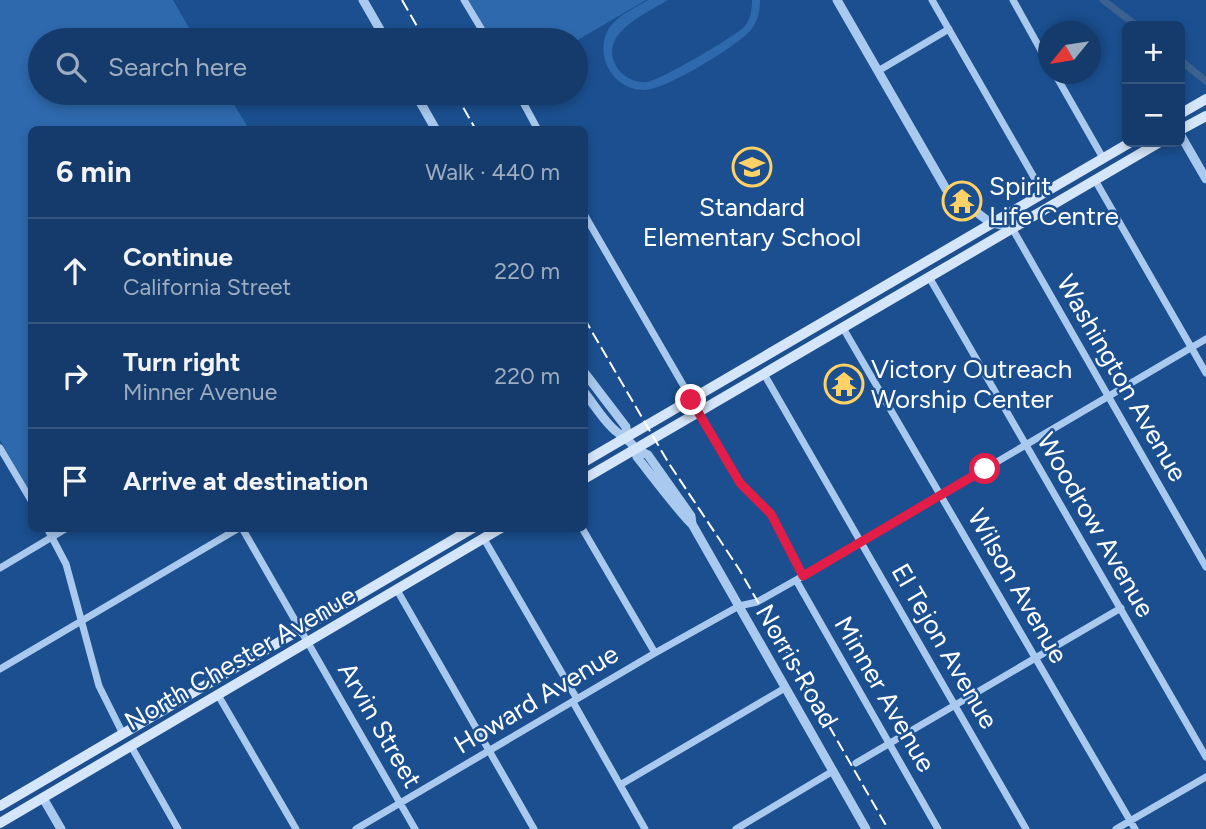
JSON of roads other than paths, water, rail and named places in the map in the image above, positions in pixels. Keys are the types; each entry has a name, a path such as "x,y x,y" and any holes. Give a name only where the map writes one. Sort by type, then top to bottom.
{"main road":[{"path":"1185,111 1206,99"},
{"path":"1185,129 1206,116"},
{"path":"588,460 1122,147"},
{"path":"588,477 1151,147"},
{"path":"1084,186 1100,170 1103,158"},
{"name":"North Chester Avenue","path":"0,806 466,532"},
{"path":"459,553 474,536 474,532"},
{"name":"North Chester Avenue","path":"0,823 495,532"},
{"path":"131,746 131,740 150,718"}],"street":[{"path":"363,0 379,28"},
{"path":"464,0 481,28"},
{"path":"837,0 946,189 992,224 1012,228"},
{"path":"932,0 1043,193"},
{"path":"1013,0 1038,45"},
{"path":"878,71 949,29"},
{"path":"1061,84 1103,158"},
{"path":"422,105 434,126"},
{"path":"524,105 536,126"},
{"path":"1185,141 1206,179"},
{"path":"1095,180 1206,373"},
{"name":"Minner Avenue","path":"588,221 740,483 771,514 799,578 939,829"},
{"name":"Washington Avenue","path":"1012,228 1205,561"},
{"name":"Woodrow Avenue","path":"929,277 1206,757"},
{"name":"Wilson Avenue","path":"843,328 1135,829"},
{"name":"Howard Avenue","path":"356,829 655,653 738,606 757,602 799,578 1206,339"},
{"name":"El Tejon Avenue","path":"764,374 1026,829"},
{"path":"588,377 626,427 626,436 617,433 588,397"},
{"name":"Norris Road","path":"626,436 636,449 648,455 676,491 738,606 866,829"},
{"path":"0,449 28,495"},
{"path":"49,532 66,564 99,686 123,734"},
{"path":"0,568 60,532"},
{"path":"0,669 234,532"},
{"name":"Arvin Street","path":"243,532 415,829"},
{"path":"584,532 655,653"},
{"path":"484,539 645,829"},
{"path":"397,590 534,829"},
{"path":"856,763 1121,608"},
{"path":"620,785 785,688"},
{"path":"218,695 296,829"},
{"path":"131,746 178,829"},
{"path":"736,829 833,771"},
{"path":"1116,829 1206,776"},
{"path":"43,798 61,829"}],"waterway":[{"path":"1103,0 1130,21"},
{"path":"1185,64 1206,81"}],"railway":[{"path":"402,0 418,28"},
{"path":"462,105 474,126"},
{"path":"588,325 668,462 739,569 888,829"}],"place":[{"name":"Standard Elementary School","path":"752,167"},
{"name":"Spirit Life Centre","path":"962,201"},
{"name":"Victory Outreach Worship Center","path":"844,384"}]}
